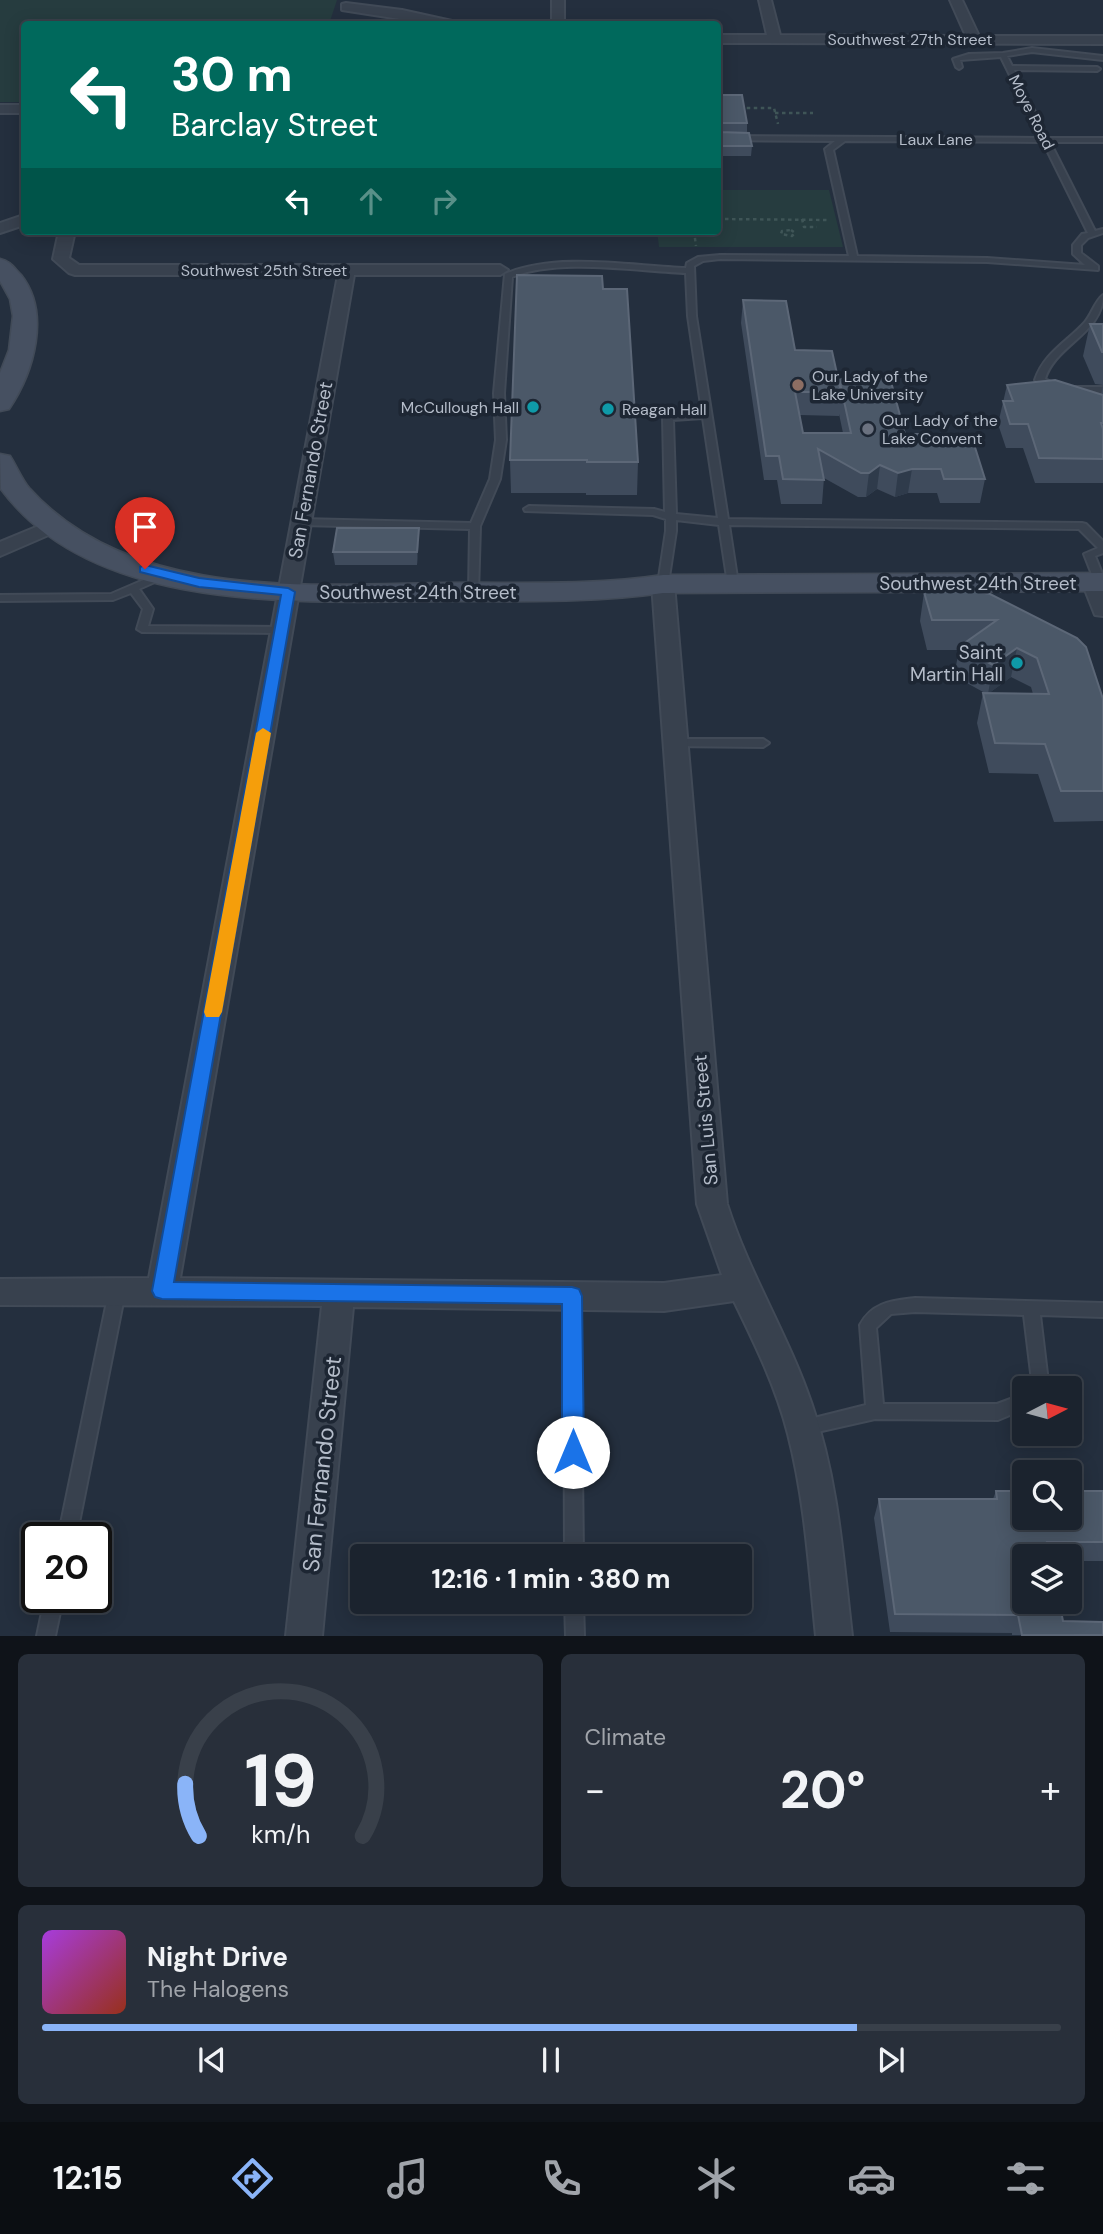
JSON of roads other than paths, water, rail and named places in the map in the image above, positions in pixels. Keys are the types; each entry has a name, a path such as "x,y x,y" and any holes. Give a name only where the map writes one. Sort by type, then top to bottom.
{"main road":[{"path":"0,266 19,288 25,304 27,327 22,352 0,403"},
{"name":"Southwest 24th Street","path":"1,467 24,499 71,540 96,552 162,575 199,582 288,592 1100,592"},
{"name":"Southwest 24th Street","path":"663,592 733,584 1100,592"}],"street":[{"path":"558,0 558,21"},
{"path":"765,0 774,39"},
{"path":"956,0 974,40"},
{"path":"343,21 347,4 432,21"},
{"name":"Southwest 27th Street","path":"721,39 1103,40"},
{"path":"0,109 21,109"},
{"path":"0,228 21,221"},
{"name":"Southwest 25th Street","path":"67,235 66,248 61,259 75,270 507,271"},
{"name":"San Fernando Street","path":"162,1291 347,270"},
{"path":"0,550 53,526"},
{"name":"San Luis Street","path":"663,592 712,1204 718,1227 742,1286 795,1401 814,1460 834,1636"},
{"path":"0,1292 339,1292 664,1297 742,1286"},
{"name":"San Fernando Street","path":"304,1636 339,1292"}],"lane":[{"name":"Moye Road","path":"1093,233 1003,55 1032,50 1103,58"},
{"path":"959,67 956,59 1003,55"},
{"path":"1092,58 1103,79"},
{"path":"1009,68 1097,69"},
{"path":"964,127 969,139"},
{"name":"Laux Lane","path":"721,138 1103,140"},
{"path":"843,139 829,149 854,259"},
{"path":"1099,269 1081,258 1077,251 1079,241 1103,231"},
{"path":"733,584 692,316 688,271 690,265 701,259 720,257 987,260 1099,269"},
{"path":"474,592 475,526 495,479 501,440 499,393 507,271 560,266 688,271"},
{"path":"1103,298 1087,327 1049,358 1040,380 1044,385 1060,390 1103,390"},
{"path":"663,592 671,531 668,417 707,415"},
{"path":"529,509 654,512 671,517 723,522 1082,526 1103,548 1089,554 1100,592"},
{"path":"301,522 475,526"},
{"path":"0,598 113,597 162,575"},
{"path":"133,589 148,609 142,629 282,630"},
{"path":"674,743 763,743"},
{"path":"69,1522 118,1291"},
{"path":"572,1296 574,1544"},
{"path":"875,1411 868,1325 887,1308 915,1305 1103,1310"},
{"path":"1031,1308 1039,1376"},
{"path":"804,1427 875,1411 998,1412 1012,1406"},
{"path":"46,1636 51,1613"},
{"path":"574,1614 575,1636"}],"place":[{"name":"Our Lady of the Lake University","path":"798,385"},
{"name":"McCullough Hall","path":"533,407"},
{"name":"Reagan Hall","path":"608,409"},
{"name":"Our Lady of the Lake Convent","path":"868,429"},
{"name":"Saint Martin Hall","path":"1017,663"}]}
